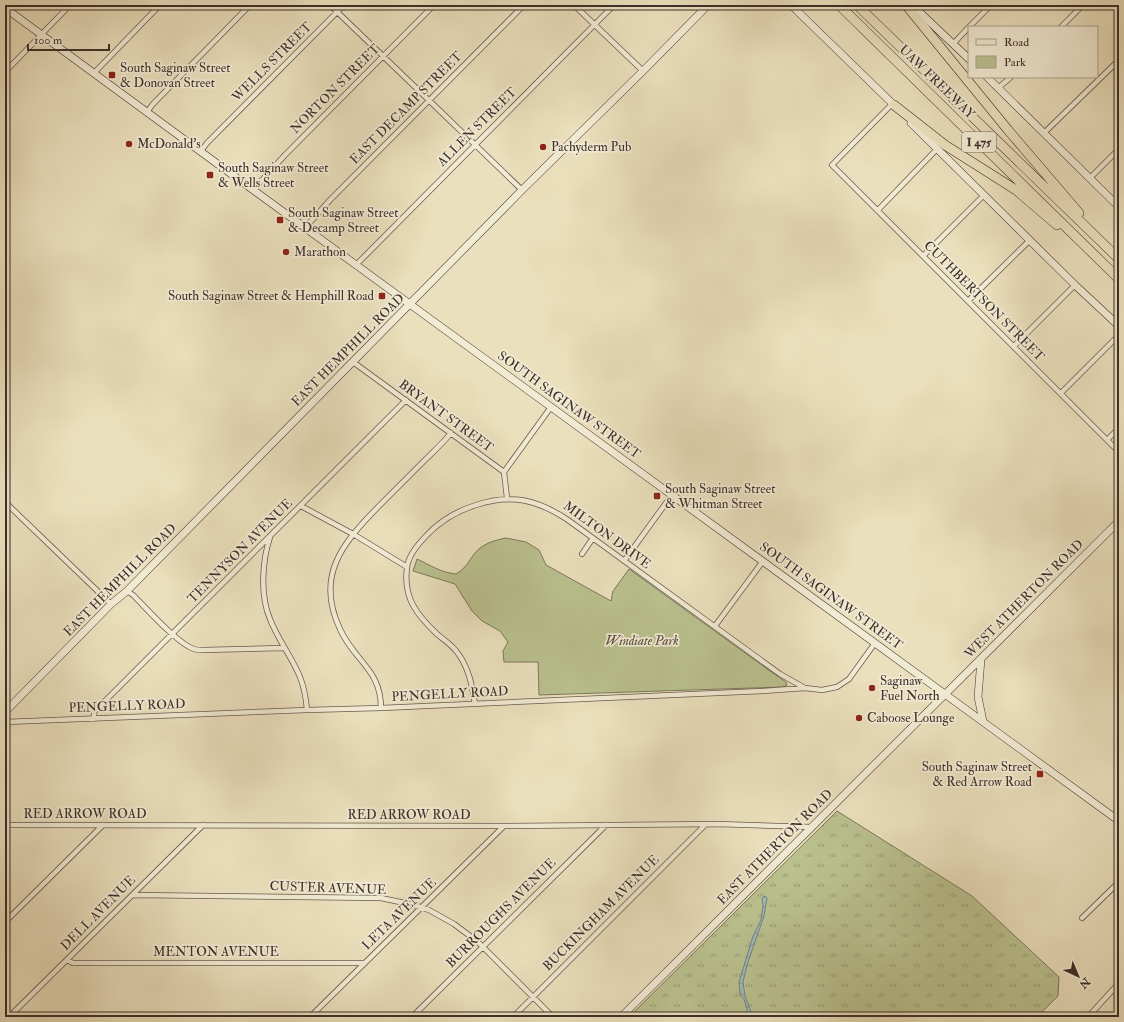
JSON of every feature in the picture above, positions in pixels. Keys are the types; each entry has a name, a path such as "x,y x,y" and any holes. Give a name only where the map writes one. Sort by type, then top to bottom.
{"highway":[{"name":"UAW FREEWAY","path":"839,5 1047,207 1119,280"},
{"name":"UAW FREEWAY","path":"857,5 1119,258"},
{"path":"906,5 1008,130 1119,258"},
{"path":"893,105 945,145 1022,195 1119,280"}],"main road":[{"name":"EAST HEMPHILL ROAD","path":"5,712 112,604 127,591 522,190 708,5"},
{"path":"790,5 1075,285 1119,326"},
{"path":"912,5 968,58"},
{"name":"SOUTH SAGINAW STREET","path":"5,8 1119,821"},
{"path":"988,78 1119,206"},
{"name":"WEST ATHERTON ROAD","path":"946,694 1119,521"},
{"path":"981,659 978,698 983,721"},
{"name":"EAST ATHERTON ROAD","path":"621,1017 946,694"}],"street":[{"path":"5,72 70,5"},
{"path":"94,73 160,5"},
{"path":"147,112 153,104 250,5"},
{"path":"330,5 522,190"},
{"name":"WELLS STREET","path":"201,152 207,143 344,5"},
{"name":"NORTON STREET","path":"253,190 285,155 434,5"},
{"name":"EAST DECAMP STREET","path":"305,228 330,200 524,5"},
{"path":"574,5 643,71"},
{"name":"ALLEN STREET","path":"356,265 614,5"},
{"path":"970,26 991,5"},
{"path":"1062,26 1083,5"},
{"path":"953,44 968,28"},
{"path":"1044,133 1119,60"},
{"path":"998,88 1011,78"},
{"name":"CUTHBERTSON STREET","path":"893,105 832,165 1119,452"},
{"path":"878,210 937,149"},
{"path":"1090,178 1119,149"},
{"path":"923,256 984,195"},
{"path":"968,301 1030,240"},
{"path":"1014,346 1075,285"},
{"path":"1061,393 1119,334"},
{"name":"BRYANT STREET","path":"353,362 504,472"},
{"name":"TENNYSON AVENUE","path":"94,719 94,712 406,400"},
{"path":"507,498 504,472 551,407"},
{"path":"1107,440 1119,428"},
{"path":"380,708 381,700 377,684 372,673 348,645 334,617 330,591 331,576 336,560 353,534 451,433"},
{"path":"624,561 666,503 674,496"},
{"name":"MILTON DRIVE","path":"475,704 472,682 466,665 457,652 419,615 410,600 406,587 407,567 412,554 422,541 436,527 453,514 487,501 507,498 526,500 553,510 780,674 805,688"},
{"path":"5,502 112,604"},
{"path":"301,506 353,534 407,567"},
{"path":"270,536 265,552 263,578 264,596 269,618 284,648 295,664 300,677 304,688 307,710"},
{"path":"582,554 593,538"},
{"path":"715,626 763,562"},
{"path":"127,591 134,595 175,637 185,645 194,649 284,648"},
{"name":"PENGELLY ROAD","path":"5,722 475,704 805,688 822,690 837,687 849,679 875,643"},
{"name":"RED ARROW ROAD","path":"5,825 789,825 813,827"},
{"path":"5,922 104,825"},
{"name":"DELL AVENUE","path":"9,1017 203,825"},
{"name":"BURROUGHS AVENUE","path":"412,1017 606,825"},
{"name":"BUCKINGHAM AVENUE","path":"513,1017 705,825"},
{"name":"LETA AVENUE","path":"310,1017 504,826"},
{"path":"1082,918 1119,882"},
{"name":"CUSTER AVENUE","path":"133,895 381,898 429,910 454,924 483,946 534,996 553,1017"},
{"name":"MENTON AVENUE","path":"67,960 72,963 365,963"},
{"path":"1088,1017 1119,983"}],"green space":[{"name":"Windiate Park","path":"506,538 526,542 539,550 546,565 611,601 613,591 629,569 786,682 787,685 782,687 539,695 538,662 504,662 503,651 508,642 500,631 482,621 472,611 455,584 413,571 417,559 441,570 456,574 465,567 481,547 493,541"},
{"path":"837,811 972,896 1059,977 1058,996 1037,1017 629,1017"}],"water":[{"path":"765,896 767,898 764,916 747,965 743,982 745,996 753,1017 749,1017 744,999 740,994 739,982 753,936 761,920 763,906 762,899"}],"place":[{"name":"South Saginaw Street & Donovan Street","path":"112,75"},
{"name":"McDonald's","path":"129,144"},
{"name":"Pachyderm Pub","path":"543,147"},
{"name":"South Saginaw Street & Wells Street","path":"210,175"},
{"name":"South Saginaw Street & Decamp Street","path":"280,220"},
{"name":"Marathon","path":"286,252"},
{"name":"South Saginaw Street & Hemphill Road","path":"382,296"},
{"name":"South Saginaw Street & Whitman Street","path":"657,496"},
{"name":"Saginaw Fuel North","path":"872,688"},
{"name":"Caboose Lounge","path":"859,718"},
{"name":"South Saginaw Street & Red Arrow Road","path":"1040,774"}]}
